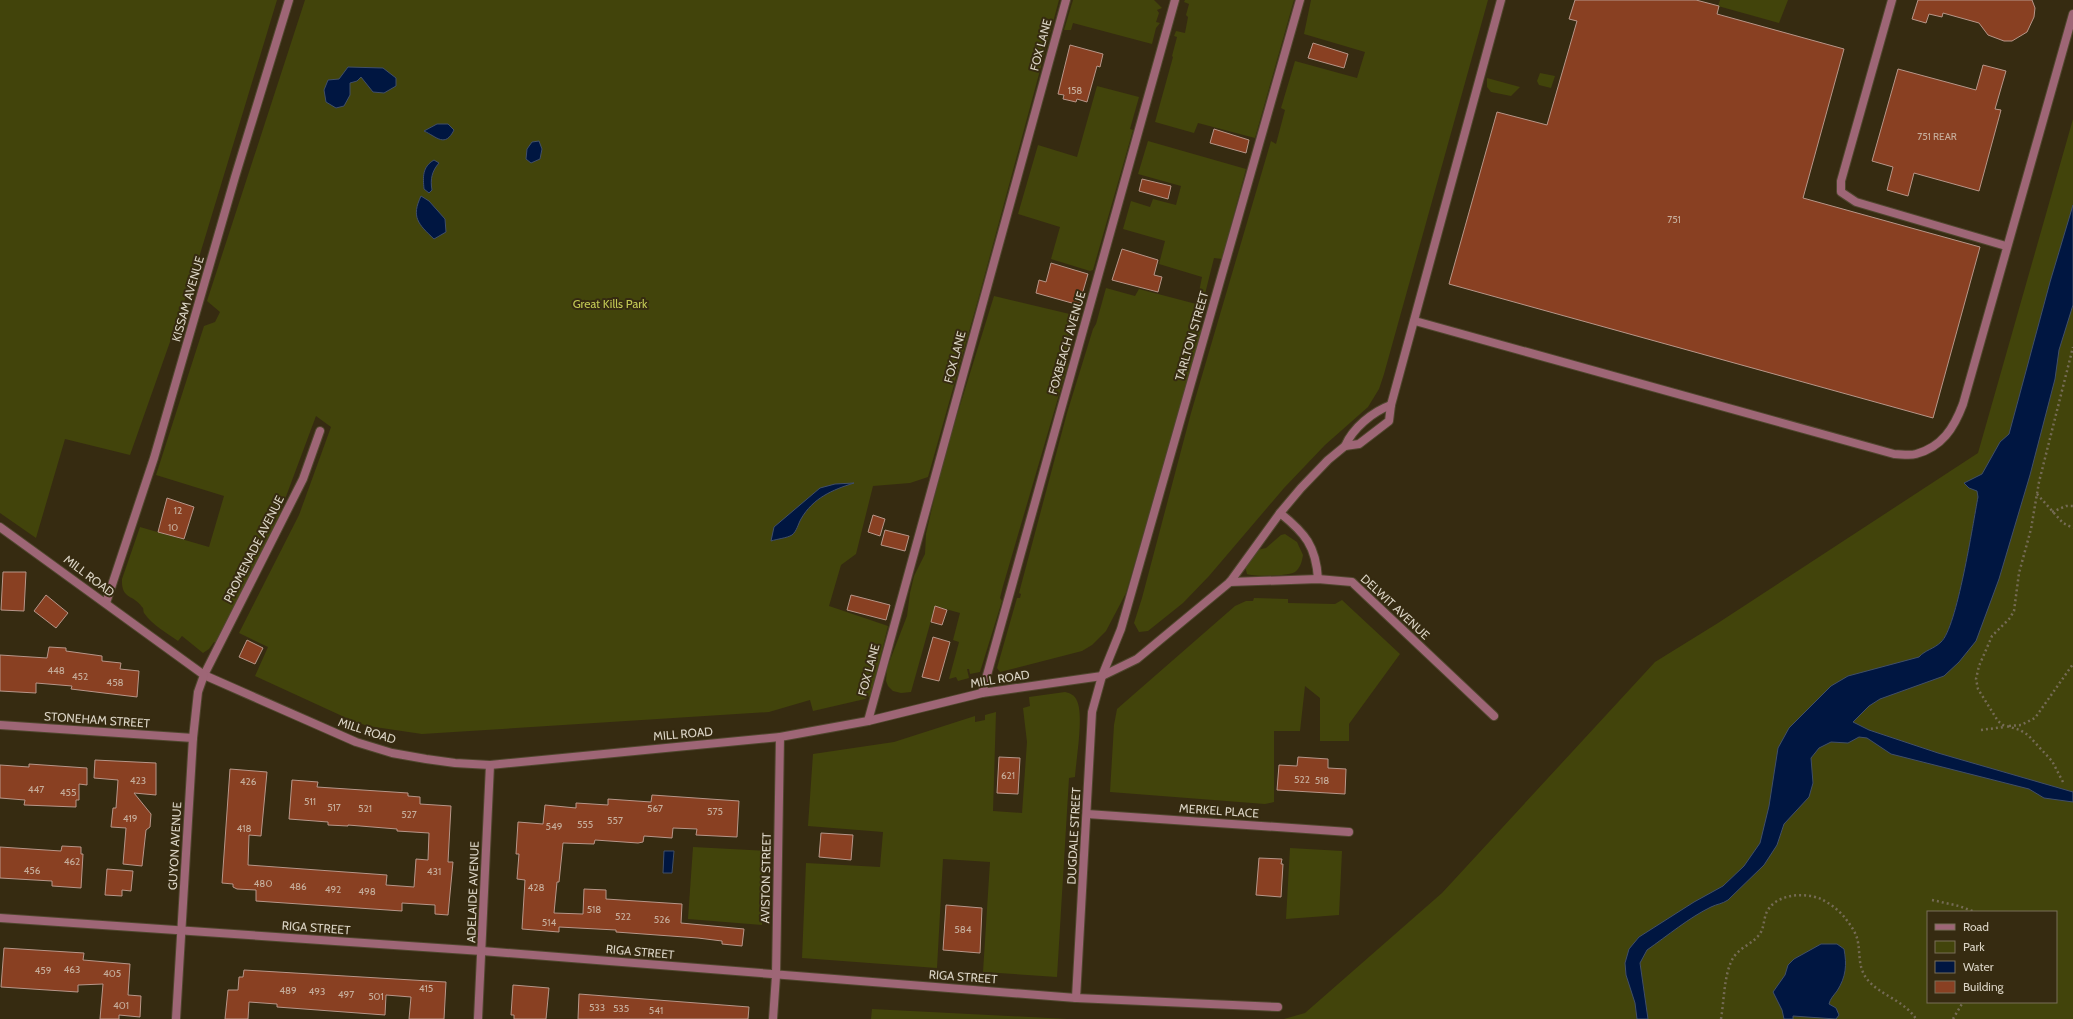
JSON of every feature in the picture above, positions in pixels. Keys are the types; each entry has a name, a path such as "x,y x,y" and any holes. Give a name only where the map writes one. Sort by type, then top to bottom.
{"street":[{"name":"KISSAM AVENUE","path":"106,603 154,458 235,177 289,0"},
{"name":"FOX LANE","path":"868,721 1066,0"},
{"name":"FOXBEACH AVENUE","path":"982,693 1173,0"},
{"name":"TARLTON STREET","path":"1102,676 1121,629 1300,0"},
{"path":"1345,446 1359,444 1389,421 1391,404 1415,321 1501,0"},
{"path":"1892,0 1842,181 1841,192 1856,202 2006,246"},
{"path":"1415,321 1894,454 1915,454 1934,446 1955,426 1963,404 2006,246 2073,14"},
{"path":"1345,446 1351,433 1380,409 1391,404"},
{"name":"PROMENADE AVENUE","path":"204,675 303,479 320,432"},
{"name":"MILL ROAD","path":"0,527 204,675 356,742 392,753 426,759 455,763 490,765 780,737 868,721 982,693 1102,676 1137,659 1230,582 1280,513 1306,482 1328,460 1345,446"},
{"path":"1280,513 1298,527 1311,544 1317,561 1318,579"},
{"name":"DELWIT AVENUE","path":"1230,582 1318,579 1352,582 1494,716"},
{"name":"GUYON AVENUE","path":"176,1019 193,738 198,692 204,675"},
{"name":"DUGDALE STREET","path":"1076,998 1092,712 1102,676"},
{"name":"STONEHAM STREET","path":"0,725 193,738"},
{"name":"AVISTON STREET","path":"773,1019 776,976 780,737"},
{"name":"ADELAIDE AVENUE","path":"478,1019 490,765"},
{"name":"MERKEL PLACE","path":"1087,814 1349,832"},
{"name":"RIGA STREET","path":"0,918 482,952 776,976 1076,998 1278,1007"}],"path":[{"path":"2063,782 2052,760 2040,746 2028,735 2007,727 1998,721 1978,689 1976,679 1979,666 1992,636 2014,611 2019,573 2031,529 2037,494 2073,347"},
{"path":"2037,494 2063,523 2073,528"},
{"path":"2052,512 2066,506 2073,506"},
{"path":"1981,730 2021,724 2035,718 2073,664"},
{"path":"1722,1019 1731,963 1738,951 1756,940 1762,932 1767,911 1773,903 1782,898 1800,896 1820,898 1844,917 1857,938 1860,965 1867,981 1901,1004 1916,1019"},
{"path":"1932,900 1959,906 1972,911"},
{"path":"1953,1019 1962,1003"}],"green space":[{"path":"0,0 277,0 194,274 130,455 65,439 36,538 0,513"},
{"name":"Great Kills Park","path":"305,0 1059,0 978,300 928,477 910,483 873,486 856,554 841,565 829,606 888,626 871,695 865,699 813,711 810,700 769,712 422,734 368,726 353,721 255,676 268,647 239,633 299,515 331,427 316,416 278,518 216,643 214,642 209,649 203,653 182,636 178,641 151,621 144,613 143,608 139,603 126,594 123,590 122,579 140,527 209,547 224,496 156,475 204,326 215,322 220,312 207,301"},
{"path":"1073,0 1154,0 1162,8 1157,10 1159,13 1156,22 1160,23 1156,28 1152,44 1073,23 1071,30 1064,30"},
{"path":"1185,0 1294,0 1255,138 1198,123 1194,133 1155,122 1173,57 1177,37 1174,36 1176,31 1185,33 1188,17 1186,15 1189,4 1184,2"},
{"path":"1311,0 1488,0 1379,389 1368,407 1325,445 1284,488 1209,576 1183,603 1148,631 1139,632 1134,623 1191,413 1271,141 1276,144 1285,110 1281,108 1295,61 1357,78 1365,52 1304,34"},
{"path":"1720,0 1788,0 1779,23 1718,6"},
{"path":"1540,73 1555,76 1551,88 1539,85 1537,81"},
{"path":"1487,78 1520,87 1511,96 1491,92 1487,87"},
{"path":"1097,86 1139,97 1130,129 1133,130 1093,270 1090,271 1051,259 1060,227 1018,214 1038,145 1077,157"},
{"path":"2073,119 2073,1019 1284,1019 1305,1013 1442,893 1655,662 1718,623 1978,453"},
{"path":"1148,141 1246,169 1222,259 1214,258 1205,294 1199,292 1202,277 1159,264 1165,241 1123,229 1131,201 1150,207 1153,199 1176,205 1181,186 1138,174"},
{"path":"1106,288 1135,296 1139,289 1200,305 1196,328 1202,330 1126,593 1106,631 1092,645 1082,651 1000,672 997,668 1017,598 1020,598 1021,594 1019,593 1067,413"},
{"path":"994,296 1078,316 1070,336 1073,338 1065,362 1068,364 1003,586 1000,598 1002,601 980,672 970,674 969,669 967,669 969,678 958,681 956,677 949,679 959,642 953,640 960,613 935,606 911,692 901,693 893,691 888,686 886,681 887,668 907,616 914,576 925,554 926,534 943,460"},
{"path":"1285,534 1297,542 1303,555 1297,570 1295,572 1279,575 1256,576 1247,574 1245,566 1257,550 1266,548 1281,535"},
{"path":"1254,598 1288,599 1288,603 1335,604 1342,600 1400,654 1349,724 1349,741 1320,741 1320,698 1305,686 1300,731 1274,731 1274,802 1265,804 1110,792 1114,725 1117,709 1235,606 1246,601 1253,601"},
{"path":"1065,692 1075,697 1077,701 1080,716 1080,727 1075,777 1069,778 1057,977 983,972 990,862 943,859 937,968 802,958 806,863 880,867 883,832 808,826 813,754 894,742 975,716 975,722 985,720 985,715 996,712 993,811 1022,813 1027,742 1023,708 1030,706 1029,697"},
{"path":"693,847 767,851 762,925 688,919"},
{"path":"1290,848 1342,851 1339,915 1286,919"},
{"path":"872,1009 1068,1019 871,1019"}],"water":[{"path":"348,67 383,68 396,78 396,86 384,93 373,92 361,77 357,81 350,83 350,95 344,106 336,108 326,102 324,90 328,80 339,79"},
{"path":"437,124 448,124 454,130 447,139 440,140 424,131"},
{"path":"539,141 542,149 540,159 531,163 526,159 527,149 532,142"},
{"path":"434,160 439,163 433,172 431,179 432,190 429,193 424,189 424,173 427,166"},
{"path":"421,196 429,201 445,219 446,232 434,239 420,224 416,215"},
{"path":"2073,205 2073,305 2059,350 2055,379 2030,475 1999,579 1976,641 1959,662 1944,676 1880,699 1869,706 1853,722 1869,730 1938,753 2073,792 2073,802 2044,798 2029,789 1891,754 1867,738 1859,737 1848,743 1831,742 1819,748 1811,758 1813,783 1809,797 1784,824 1777,845 1764,865 1728,900 1695,916 1647,950 1640,963 1648,1019 1637,1019 1635,1003 1626,975 1625,963 1629,949 1639,937 1694,902 1723,886 1744,866 1760,843 1769,806 1778,748 1789,728 1831,686 1848,676 1919,657 1941,642 1947,633 1953,617 1964,574 1978,497 1977,491 1969,488 1964,483 1982,474 2000,442 2009,434 2050,282"},
{"path":"854,483 831,492 817,500 801,519 792,535 771,541 774,527 820,488 835,484"},
{"path":"664,851 674,851 672,873 663,873"},
{"path":"1821,944 1837,944 1844,949 1844,976 1829,1004 1836,1008 1839,1015 1836,1019 1793,1016 1793,1019 1784,1019 1782,1010 1773,992 1785,975 1788,965 1794,959"}],"building":[{"path":"1575,0 1696,0 1719,6 1717,14 1844,49 1803,198 1980,247 1933,418 1449,284 1497,112 1547,125 1577,21 1569,19"},
{"path":"1918,0 2032,0 2035,8 2034,17 2027,32 2012,41 2004,41 1988,35 1979,23 1943,13 1942,17 1929,14 1926,23 1912,19"},
{"path":"1313,43 1348,54 1344,68 1308,58"},
{"path":"1070,45 1103,54 1100,67 1097,66 1087,102 1077,99 1076,102 1063,99 1064,95 1058,94"},
{"path":"1983,65 2006,71 1995,109 2001,110 1979,191 1914,173 1908,196 1887,190 1893,167 1872,161 1898,69 1976,90"},
{"path":"1214,129 1249,140 1246,153 1210,143"},
{"path":"1142,179 1171,186 1168,199 1139,191"},
{"path":"1122,249 1158,260 1154,275 1162,277 1158,292 1112,280"},
{"path":"1051,263 1088,274 1079,305 1036,293 1039,280 1046,282"},
{"path":"167,498 194,507 184,539 158,532"},
{"path":"873,515 885,519 880,536 868,532"},
{"path":"885,530 909,536 905,551 881,545"},
{"path":"3,572 26,572 24,611 1,610"},
{"path":"46,595 68,613 56,628 34,611"},
{"path":"851,595 890,605 886,620 847,610"},
{"path":"935,606 947,610 942,625 931,622"},
{"path":"933,637 950,642 939,681 922,677"},
{"path":"247,640 263,648 255,664 239,657"},
{"path":"49,647 66,648 66,651 102,656 102,661 121,663 120,669 139,671 137,697 71,689 72,686 36,683 36,693 0,691 0,655 47,658"},
{"path":"999,757 1020,758 1018,794 997,793"},
{"path":"1298,757 1328,759 1328,768 1346,769 1345,794 1277,790 1279,765 1297,766"},
{"path":"95,760 156,763 156,795 134,793 151,814 150,827 146,830 142,866 123,864 126,828 111,827 113,808 116,808 118,780 94,778"},
{"path":"29,764 87,768 87,785 79,784 79,800 76,800 76,807 24,805 25,800 0,798 0,765 29,767"},
{"path":"230,769 267,772 261,836 249,835 248,865 387,875 386,885 414,887 416,859 428,860 429,833 348,825 328,825 328,822 289,819 292,780 318,782 317,787 408,793 408,796 420,797 420,804 451,806 448,862 453,862 448,915 435,914 435,905 402,903 402,911 256,901 256,890 237,889 233,887 233,884 222,883"},
{"path":"652,795 739,801 737,837 696,835 697,829 673,828 672,838 644,836 643,842 638,843 595,840 594,844 563,843 554,913 583,914 584,889 606,890 606,899 682,904 681,923 744,929 742,946 722,944 722,941 616,932 616,930 559,927 559,932 522,929 525,880 517,879 519,854 516,854 518,822 543,824 545,805 576,808 576,803 608,805 608,799 651,802"},
{"path":"821,833 853,835 851,860 819,857"},
{"path":"62,846 81,847 81,854 83,854 81,888 52,886 52,881 0,878 0,847 61,851"},
{"path":"1259,858 1282,859 1281,897 1256,895"},
{"path":"107,869 133,871 131,891 122,890 122,896 105,895"},
{"path":"946,905 982,908 980,953 943,950"},
{"path":"4,948 84,953 83,960 130,964 128,995 141,996 140,1017 119,1015 119,1019 100,1019 103,984 78,985 78,992 1,987"},
{"path":"244,970 446,982 444,1019 409,1019 411,997 386,995 385,1015 277,1007 277,1004 249,1002 248,1019 225,1019 228,990 238,990 239,977 243,977"},
{"path":"513,985 549,988 546,1019 514,1019 514,1015 511,1015"},
{"path":"579,994 749,1007 748,1019 578,1019"}]}
